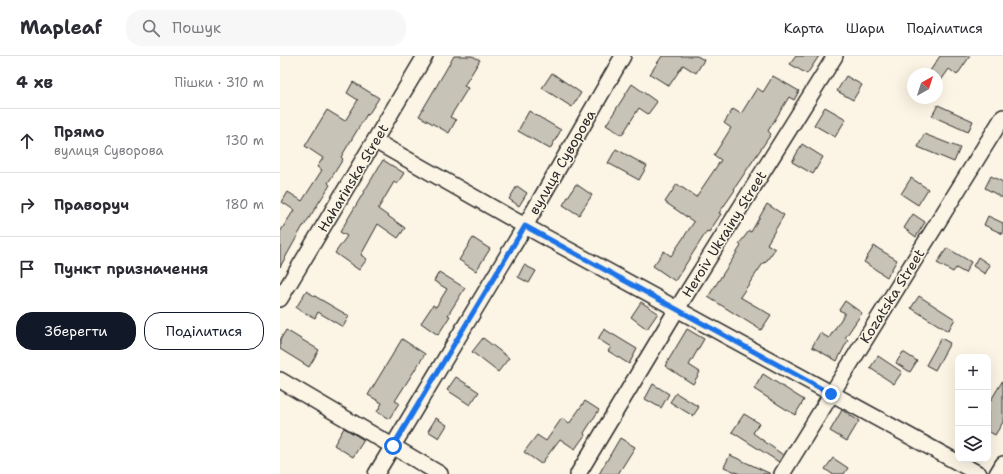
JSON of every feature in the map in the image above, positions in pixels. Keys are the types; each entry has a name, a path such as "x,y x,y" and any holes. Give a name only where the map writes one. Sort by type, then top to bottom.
{"street":[{"name":"Haharinska Street","path":"280,299 425,56"},
{"name":"вулиця Суворова","path":"376,474 525,226 623,56"},
{"name":"Heroiv Ukrainy Street","path":"578,474 677,309 835,56"},
{"name":"Kozatska Street","path":"782,474 1003,117"},
{"path":"375,141 525,226 979,474"},
{"path":"280,380 440,474"},
{"path":"997,474 1003,464"}],"building":[{"path":"454,56 472,56 480,60 464,86 468,88 450,117 456,120 449,133 419,116"},
{"path":"662,56 697,56 704,60 696,73 683,65 669,86 650,74"},
{"path":"796,56 819,56 807,74 790,64"},
{"path":"940,56 970,56 957,75 949,69 943,78 943,68 932,68"},
{"path":"552,73 581,93 572,107 542,88"},
{"path":"773,76 799,91 794,100 789,97 768,131 771,134 719,213 721,214 709,232 707,231 675,281 653,266 664,251 671,256 694,222 665,202 677,184 696,197 721,160 714,155 731,128 724,123 733,109 741,114 757,88 763,92"},
{"path":"846,76 862,85 853,100 837,91"},
{"path":"353,82 379,98 368,115 367,114 341,157 343,159 328,183 330,185 303,226 280,267 280,232 294,210 282,202 288,192 302,201 322,170 317,167 323,158 305,146 327,110 345,121 358,100 347,93"},
{"path":"632,84 657,102 648,114 639,108 622,135 606,125"},
{"path":"938,105 973,121 968,132 932,116"},
{"path":"825,107 846,119 835,137 814,125"},
{"path":"529,111 561,130 550,149 518,131"},
{"path":"924,134 960,148 954,162 918,147"},
{"path":"802,144 823,157 813,174 792,162"},
{"path":"616,149 647,166 639,180 608,163"},
{"path":"383,160 404,173 397,184 394,182 378,209 405,228 398,238 378,224 361,255 367,259 359,270 335,253 347,236 340,232"},
{"path":"991,176 1003,182 1003,198 985,188"},
{"path":"911,178 928,189 918,205 901,194"},
{"path":"576,184 592,195 579,215 563,205"},
{"path":"517,186 527,193 519,206 509,199"},
{"path":"767,204 784,215 767,244 775,249 765,263 764,262 740,297 771,315 761,330 708,297 741,246 739,244 749,231 751,232"},
{"path":"913,214 925,222 916,237 904,228"},
{"path":"988,216 1003,223 1003,234 984,225"},
{"path":"473,238 490,249 476,271 459,260"},
{"path":"874,246 897,260 887,277 864,262"},
{"path":"947,248 971,262 965,273 956,268 953,272 937,263"},
{"path":"978,257 990,265 985,274 973,266"},
{"path":"524,265 536,271 529,283 518,277"},
{"path":"439,272 465,288 448,315 450,316 438,335 421,323 433,305 436,307 447,289 434,281"},
{"path":"306,291 349,316 343,327 318,312 315,318 296,308"},
{"path":"919,296 955,319 948,331 911,308"},
{"path":"845,301 862,313 845,338 848,340 837,361 812,347 820,333 829,338 845,313 839,310"},
{"path":"641,302 658,313 647,329 631,317"},
{"path":"604,329 637,349 629,364 608,351 611,347 598,339"},
{"path":"687,329 704,339 689,365 700,372 693,384 665,366"},
{"path":"286,330 319,350 309,367 280,349 280,340"},
{"path":"483,338 509,358 498,372 472,352"},
{"path":"941,338 950,343 935,370 926,365"},
{"path":"402,339 425,354 395,401 399,403 389,419 377,412 382,403 368,395"},
{"path":"903,352 917,361 910,372 896,363"},
{"path":"878,356 902,372 894,384 870,368"},
{"path":"763,374 804,400 795,415 754,389"},
{"path":"456,377 479,392 470,405 447,390"},
{"path":"1003,380 1003,422 995,435 991,433 991,400"},
{"path":"653,384 669,394 661,408 645,399"},
{"path":"676,393 699,407 693,416 670,402"},
{"path":"585,401 599,410 575,449 560,439 541,464 524,452 537,435 546,441 562,418 569,424"},
{"path":"842,410 859,421 847,441 830,431"},
{"path":"744,414 759,423 753,433 783,455 779,462 732,432"},
{"path":"436,418 447,425 439,438 428,431"},
{"path":"344,428 364,440 353,457 334,445"},
{"path":"620,438 635,447 618,474 599,474"},
{"path":"730,455 771,474 740,474 724,467"},
{"path":"833,458 848,468 844,474 832,474 825,469"}],"route":[{"path":"393,446 525,226 831,394"}]}
